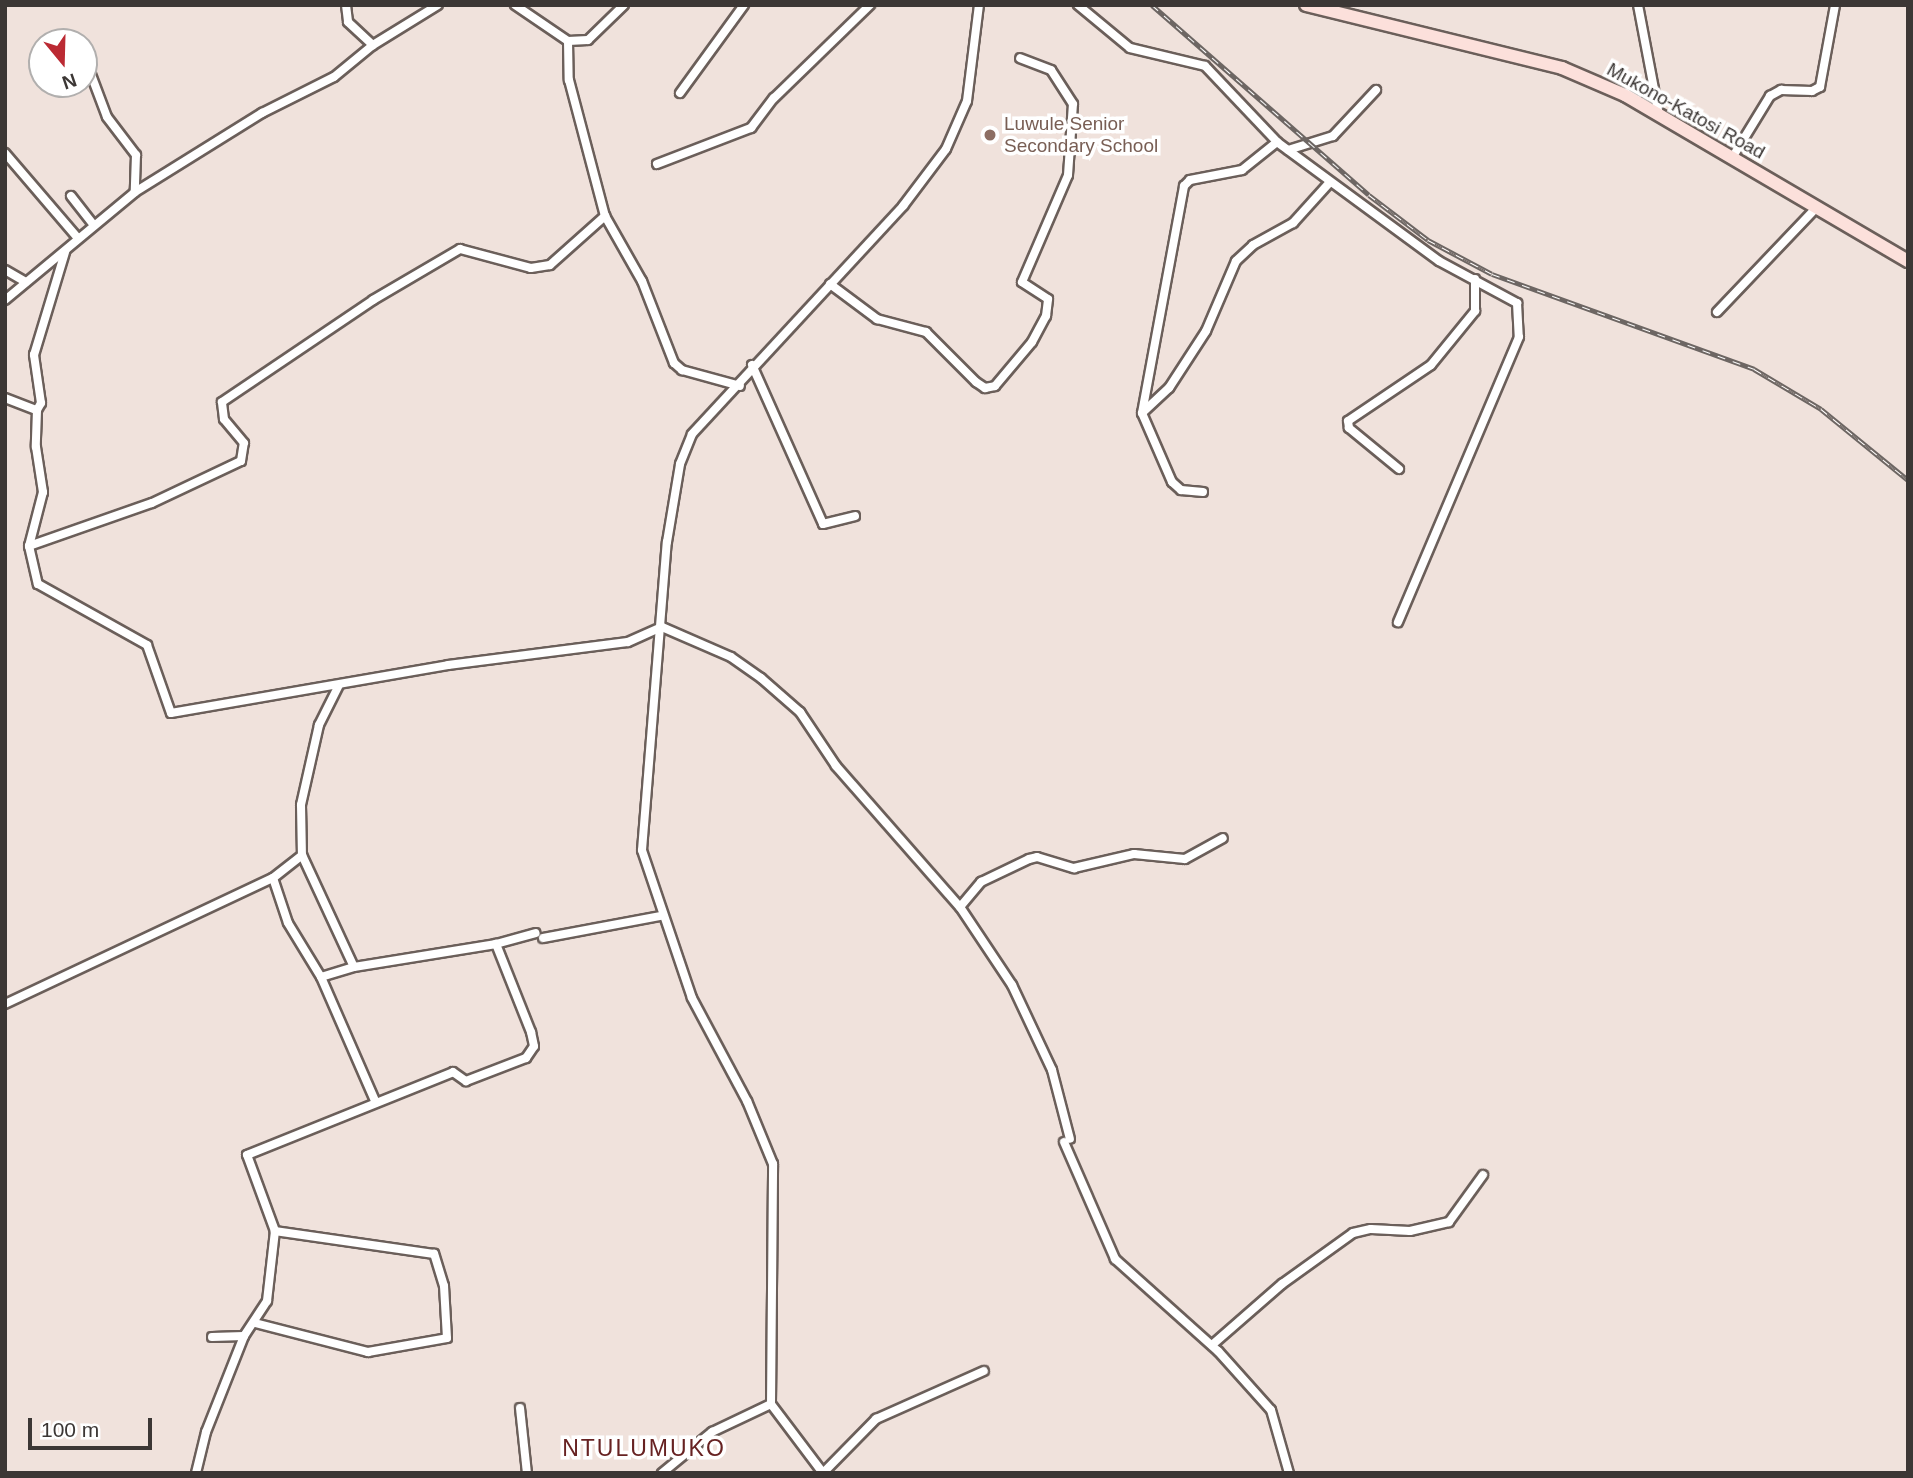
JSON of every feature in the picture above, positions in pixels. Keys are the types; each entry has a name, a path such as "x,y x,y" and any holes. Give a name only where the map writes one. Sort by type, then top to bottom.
{"main road":[{"name":"Mukono-Katosi Road","path":"1306,5 1562,68 1659,115 1908,261"}],"street":[{"path":"346,5 348,22 373,45"},
{"path":"5,300 65,251 77,237 135,192 262,113 334,77 373,45 438,5"},
{"path":"515,5 568,41 588,40 624,5"},
{"path":"680,93 744,5"},
{"path":"657,164 751,128 774,99 870,5"},
{"path":"979,5 967,101 946,149 903,206 752,365 740,386 692,434 680,464 667,542 642,850 661,916 692,998 747,1101 773,1164 768,1359 771,1404 823,1473 876,1419 984,1371"},
{"path":"1078,5 1130,48 1205,66 1277,142 1439,261 1517,303 1519,337 1398,622"},
{"path":"1638,5 1659,115"},
{"path":"1732,158 1770,96 1781,90 1812,91 1820,87 1835,5"},
{"path":"568,41 569,80 606,216 642,281 674,363 682,370 740,386"},
{"path":"830,284 877,319 926,332 985,388 995,386 1032,342 1046,316 1048,299 1022,282 1068,174 1073,104 1051,71 1020,58"},
{"path":"1288,150 1334,136 1376,90"},
{"path":"98,93 107,117 136,155 135,192"},
{"path":"1203,492 1181,490 1172,482 1142,413 1184,186 1190,180 1242,170 1277,142"},
{"path":"5,153 77,237"},
{"path":"1142,413 1169,388 1206,331 1236,261 1253,245 1293,223 1330,182"},
{"path":"71,196 94,225"},
{"path":"1717,312 1817,207"},
{"path":"29,546 152,503 241,461 244,443 224,419 222,402 373,300 460,249 531,268 550,265 606,216"},
{"path":"65,251 34,355 41,403 37,410 36,447 43,492 29,546 38,584 147,645 171,713 448,665 628,642 662,627 731,657 800,712 836,766 960,907 1012,985 1052,1070 1067,1140 1115,1259 1212,1345 1271,1410 1289,1473"},
{"path":"5,270 26,282"},
{"path":"1399,469 1349,428 1348,421 1431,365 1475,311 1475,279"},
{"path":"752,365 823,524 855,516"},
{"path":"5,398 37,410"},
{"path":"339,685 319,725 301,805 302,855 354,967"},
{"path":"960,907 981,882 1029,859 1037,857 1074,868 1134,853 1185,859 1223,838"},
{"path":"5,1004 273,878 302,855"},
{"path":"273,878 288,923 321,977 376,1103"},
{"path":"321,977 354,967 661,916"},
{"path":"196,1473 206,1432 244,1336 256,1323 267,1301 275,1231 247,1155 250,1150 453,1072 466,1081 526,1058 534,1046 531,1032 496,944"},
{"path":"1212,1345 1282,1284 1353,1233 1371,1229 1410,1231 1449,1222 1483,1175"},
{"path":"256,1323 368,1352 447,1338 444,1286 434,1254 275,1231"},
{"path":"212,1337 244,1336"},
{"path":"662,1473 712,1432 771,1404"},
{"path":"520,1408 527,1473"}],"railway":[{"path":"1152,5 1369,195 1428,240 1492,274 1754,369 1821,409 1908,480"}],"place":[{"name":"Luwule Senior Secondary School","path":"990,135"}],"district":[{"name":"NTULUMUKO","path":"644,1448"}]}
